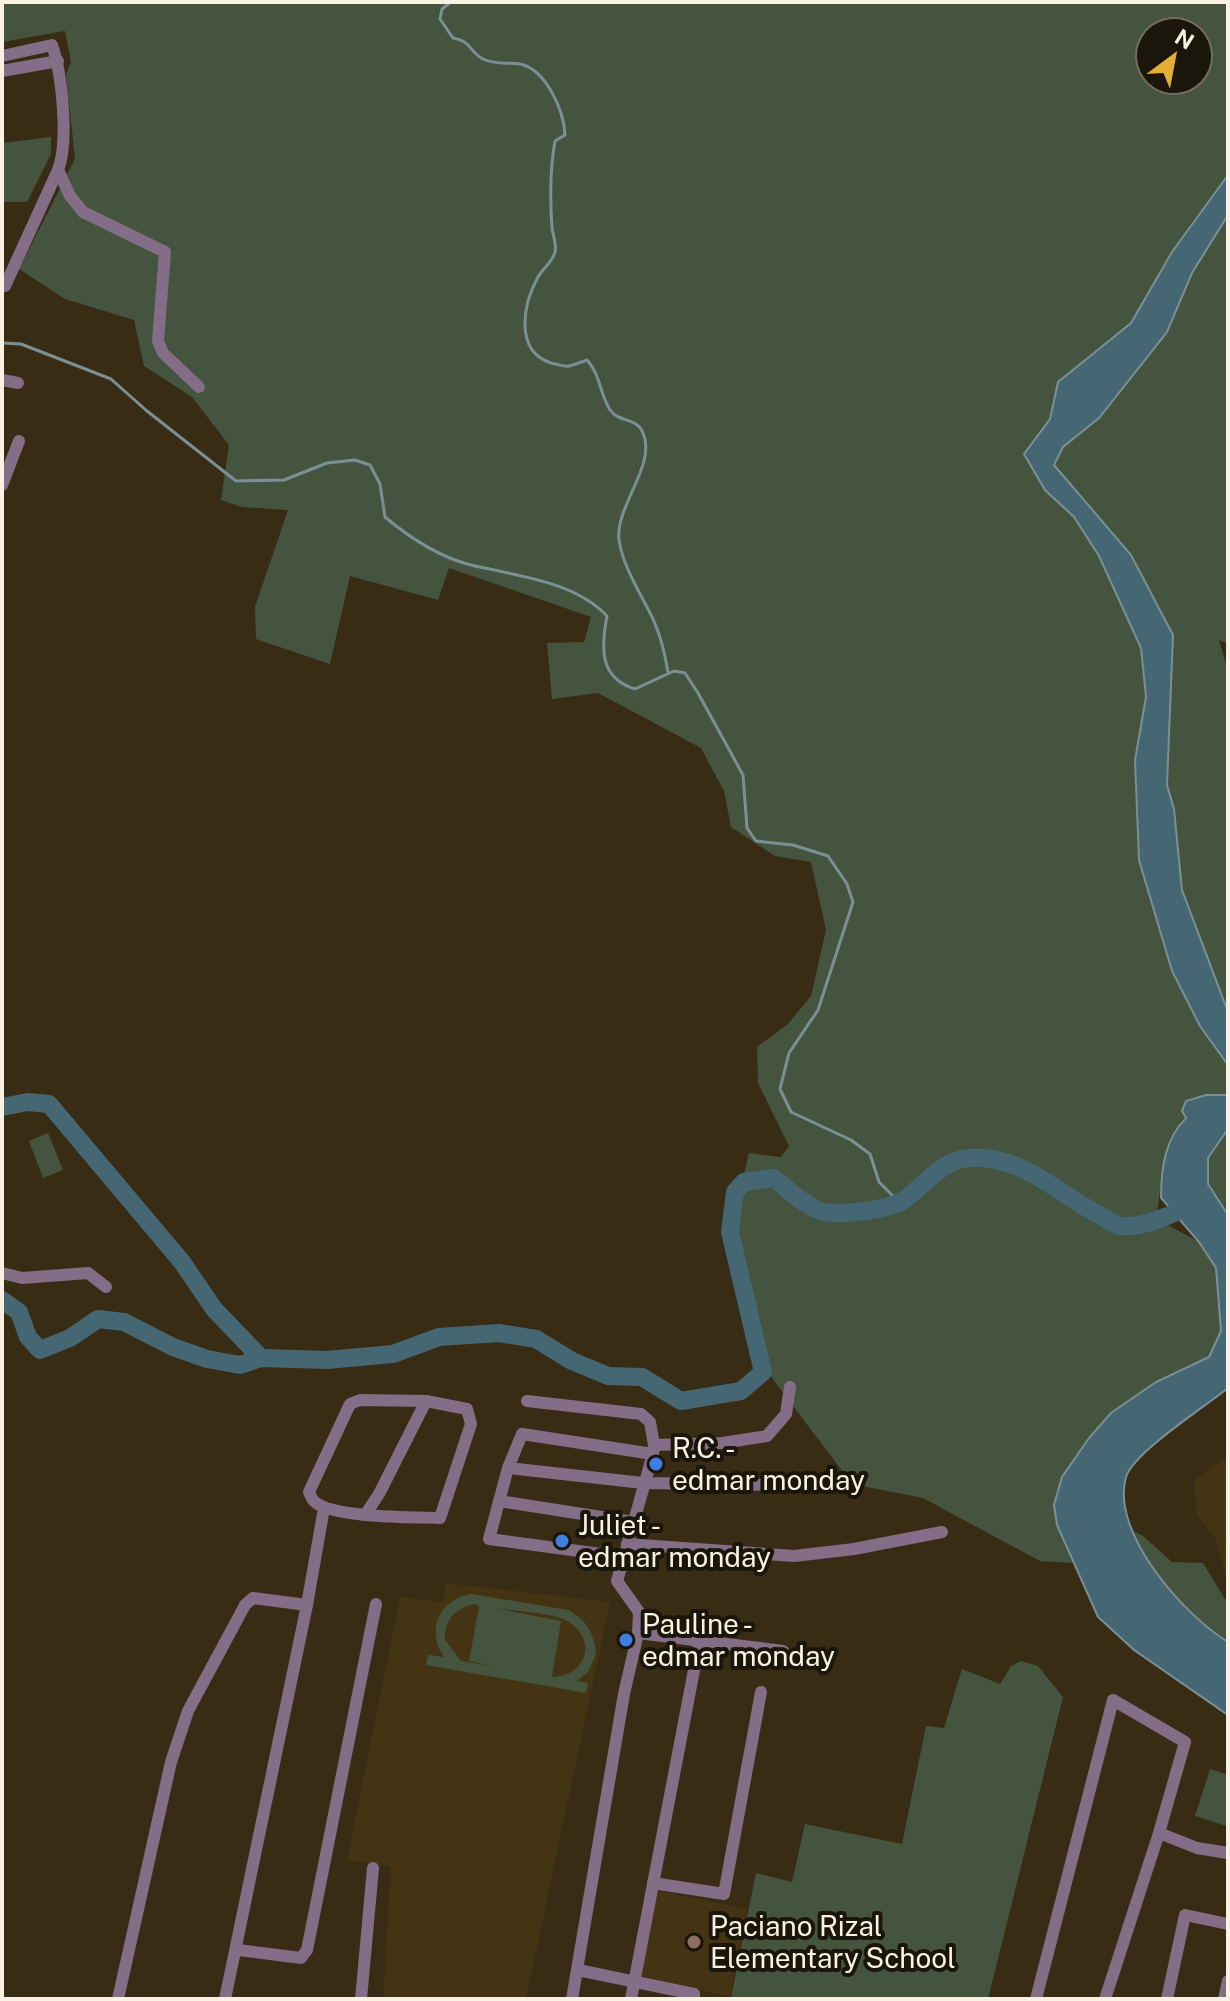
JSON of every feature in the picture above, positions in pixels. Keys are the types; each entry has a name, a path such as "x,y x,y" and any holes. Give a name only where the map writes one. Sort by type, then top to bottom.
{"street":[{"path":"2,56 52,45 58,61 63,139 63,157 58,170 5,286"},
{"path":"2,71 58,61"},
{"path":"58,170 70,196 83,212 165,252 158,341 163,353 199,387"},
{"path":"2,380 18,383"},
{"path":"2,485 19,441"},
{"path":"2,1273 22,1278 88,1273 106,1287"},
{"path":"790,1387 786,1414 767,1436 654,1450 522,1434 508,1468 489,1539 625,1551 794,1556 854,1549 942,1532"},
{"path":"360,1400 426,1401 467,1409 471,1424 440,1518 365,1515 324,1508 313,1501 309,1492 350,1404 360,1400"},
{"path":"365,1515 379,1494 426,1401"},
{"path":"527,1401 641,1414 650,1422 654,1450 617,1581 639,1612 638,1633 624,1694 572,1999"},
{"path":"508,1468 643,1483 784,1485"},
{"path":"499,1501 633,1522"},
{"path":"225,1999 238,1950 324,1508"},
{"path":"120,1999 171,1762 188,1711 245,1605 253,1598 307,1605"},
{"path":"238,1950 301,1958 307,1950 376,1604"},
{"path":"638,1633 783,1651"},
{"path":"631,1999 700,1639"},
{"path":"653,1883 724,1894 761,1692"},
{"path":"1036,1999 1113,1700 1185,1742 1105,1999"},
{"path":"1159,1833 1197,1848 1228,1853"},
{"path":"361,1999 373,1868"},
{"path":"1167,1999 1185,1915 1228,1924"},
{"path":"578,1970 694,1994 694,1999"},
{"path":"1224,1999 1228,1981"}],"shaded area":[{"path":"1228,1459 1228,1585 1215,1538 1197,1514 1194,1480 1220,1461"},
{"path":"446,1583 610,1602 526,1999 383,1999 391,1867 347,1860 400,1597 443,1602"},
{"name":"Paciano Rizal Elementary School","path":"658,1891 747,1909 730,1997 641,1976"}],"green space":[{"path":"2,2 1228,2 1228,175 1172,252 1131,323 1058,382 1050,419 1025,454 1045,490 1074,517 1099,556 1141,648 1172,971 1200,1026 1228,1065 1228,1095 1206,1095 1170,1138 1155,1218 1199,1242 1216,1268 1221,1331 1209,1357 1156,1382 1062,1477 1054,1506 1057,1525 1073,1563 1040,1561 923,1498 852,1484 772,1378 756,1343 730,1232 749,1153 781,1157 789,1146 758,1083 757,1047 788,1024 811,996 826,930 811,862 775,856 731,827 724,791 701,748 598,693 552,699 547,643 584,642 591,617 449,568 438,600 350,576 330,664 256,639 255,607 288,510 242,507 221,500 229,445 192,397 144,366 134,320 65,299 19,269 75,159 66,75 71,62 65,31 2,42"},
{"path":"51,137 51,154 27,202 2,202 2,143"},
{"path":"1228,215 1228,644 1219,640 1228,671 1228,1012 1182,890 1174,809 1167,785 1173,635 1054,465 1063,447 1099,418 1167,332 1192,273"},
{"path":"1228,1129 1228,1215 1208,1184 1208,1158"},
{"path":"48,1133 63,1170 43,1178 29,1141"},
{"path":"1130,1530 1142,1535 1172,1562 1203,1563 1228,1604 1228,1642 1199,1621 1172,1593 1148,1562"},
{"path":"471,1594 568,1610 575,1614 588,1628 595,1646 596,1654 588,1672 577,1681 588,1683 586,1693 426,1665 428,1655 444,1657 436,1637 436,1627 444,1609 460,1597","holes":["473,1604 479,1606 469,1661 492,1666 461,1661 445,1640 446,1627 452,1616","494,1608 543,1614 569,1622 583,1638 584,1656 580,1664 573,1671 552,1677 561,1621"]},
{"path":"1021,1661 1038,1666 1063,1697 988,1999 731,1997 756,1873 792,1882 805,1824 902,1844 926,1726 944,1728 962,1669 1000,1684 1011,1666"},
{"path":"1210,1769 1228,1775 1226,1826 1195,1816"}],"water":[{"path":"1228,175 1228,215 1192,273 1167,332 1099,418 1063,447 1054,465 1131,555 1173,635 1167,785 1174,809 1182,890 1228,1012 1228,1065 1200,1026 1172,971 1139,860 1135,760 1146,697 1141,648 1099,556 1074,517 1045,490 1024,454 1050,419 1058,382 1131,323 1172,252"},
{"path":"1206,1095 1228,1095 1228,1129 1208,1158 1208,1184 1228,1215 1228,1388 1171,1430 1131,1467 1126,1477 1124,1499 1129,1523 1155,1571 1192,1613 1228,1642 1228,1715 1134,1650 1098,1617 1057,1525 1054,1505 1062,1477 1111,1413 1156,1382 1209,1357 1221,1331 1216,1268 1199,1242 1161,1198 1166,1155 1173,1135 1186,1118 1182,1111 1186,1101"}],"waterway":[{"path":"451,2 442,9 440,19 453,38 464,42 488,61 520,64 538,74 552,92 561,114 565,135 555,141 551,173 555,249 528,300 527,338 539,357 551,363 567,366 587,360 595,371 610,410 618,417 637,424 643,433 645,458 623,513 619,540 628,570 658,632 668,672"},
{"path":"2,343 21,344 111,379 236,481 284,480 327,463 355,460 370,465 380,484 385,517 415,539 459,562 562,587 594,604 607,616 605,660 609,670 623,684 635,689 674,671 685,673 743,775 747,828 756,841 793,845 828,856 847,884 853,902 818,1010 789,1053 780,1089 791,1112 851,1140 870,1154 879,1182 900,1203"},
{"path":"2,1107 28,1102 49,1104 182,1262 214,1309 261,1358"},
{"path":"2,1300 19,1312 28,1337 40,1350 70,1338 98,1319 124,1322 173,1347 207,1359 240,1365 261,1358 327,1360 393,1354 439,1337 499,1333 536,1339 572,1361 608,1376 642,1377 681,1401 741,1391 763,1372 730,1232 735,1192 744,1182 774,1178 818,1210 860,1212 902,1201 950,1163 975,1158 1006,1162 1020,1168 1120,1226 1154,1221 1184,1208"}],"place":[{"name":"R.C. - edmar monday","path":"656,1464"},
{"name":"Juliet - edmar monday","path":"562,1541"},
{"name":"Pauline - edmar monday","path":"626,1640"},
{"name":"Paciano Rizal Elementary School","path":"694,1942"}]}
